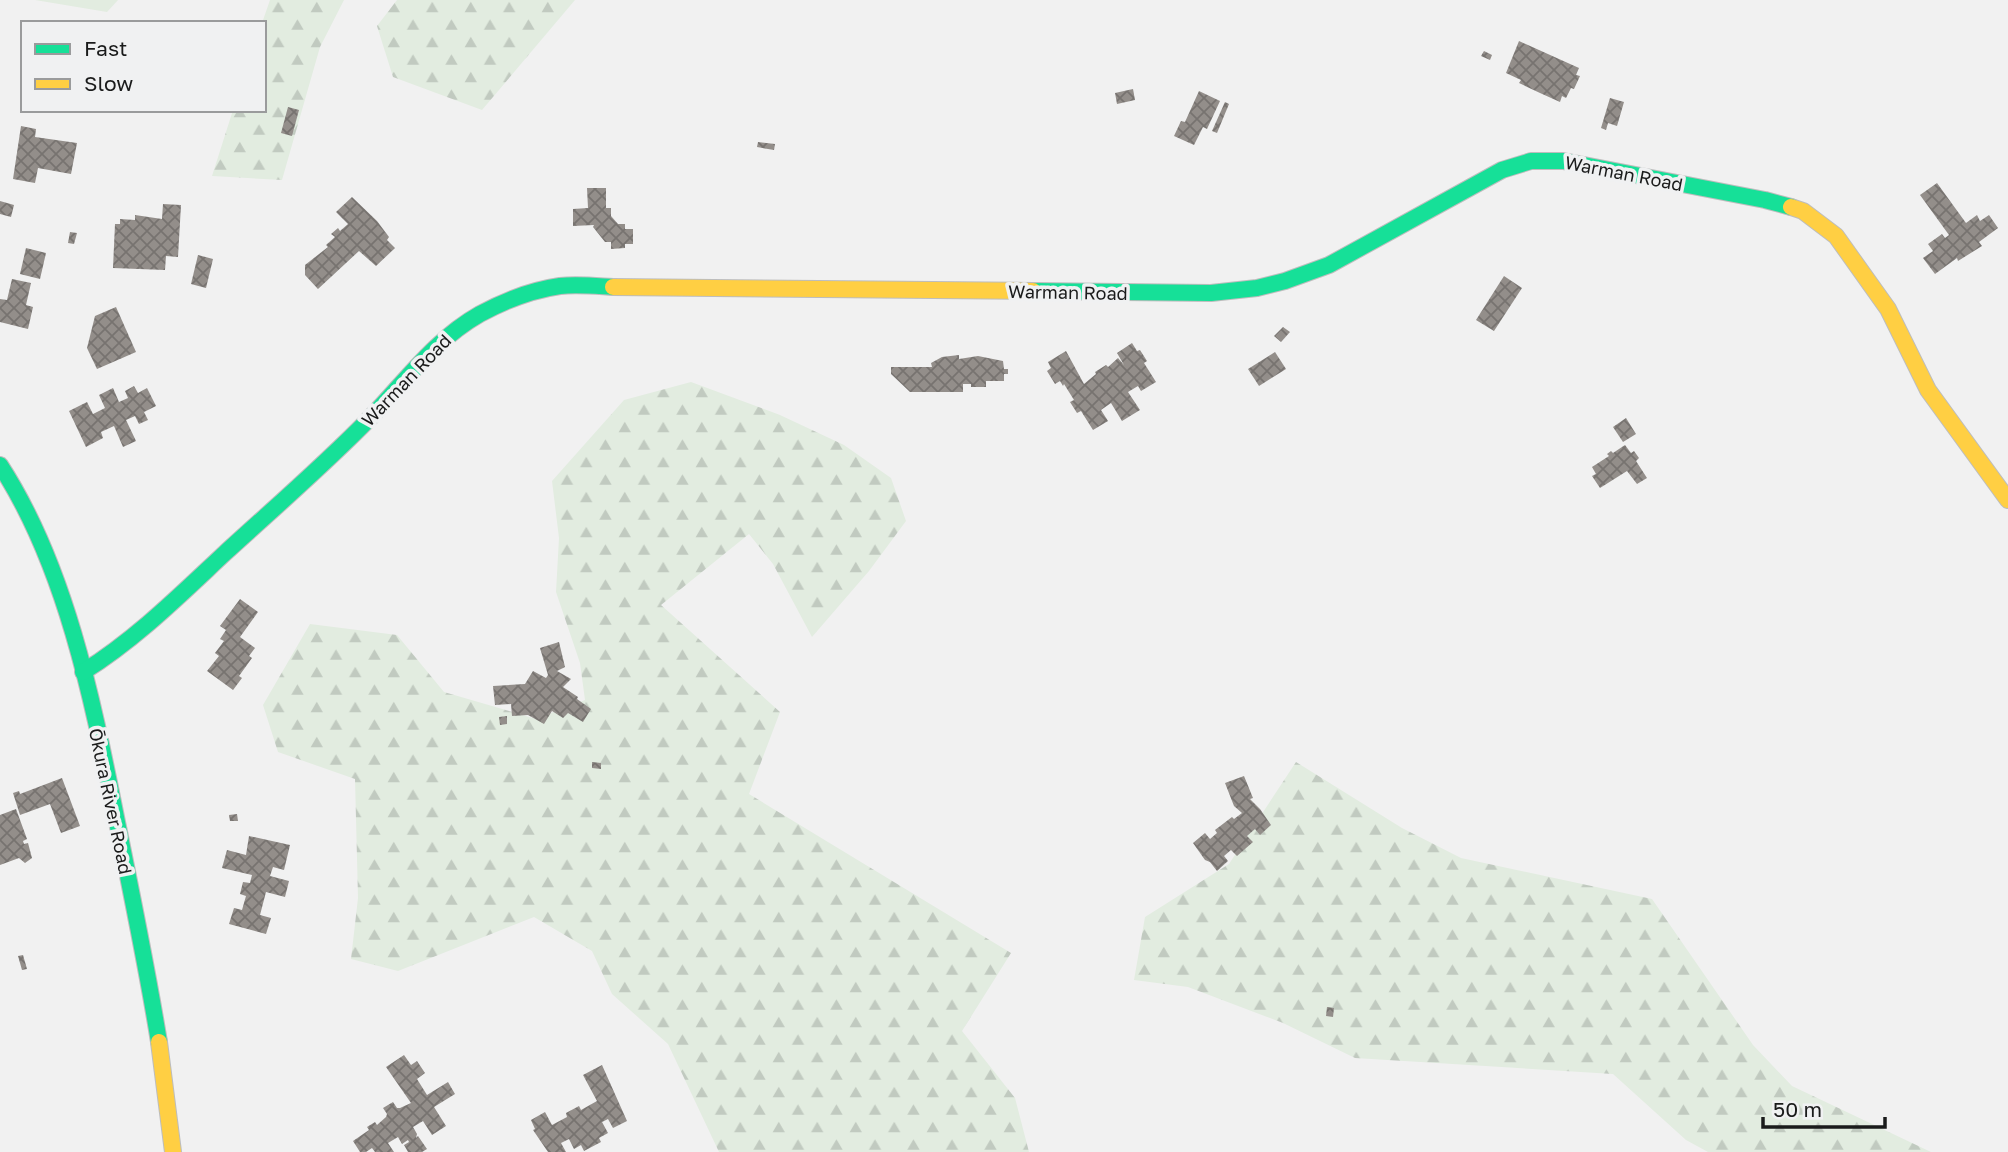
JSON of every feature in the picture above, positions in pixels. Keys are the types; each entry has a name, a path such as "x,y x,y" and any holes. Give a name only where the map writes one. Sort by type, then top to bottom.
{"street":[{"name":"Warman Road","path":"83,672 139,632 186,589 363,424 442,341 492,307 516,297 562,286 1210,293 1258,289 1304,277 1502,170 1520,162 1539,159 1563,161 1765,200 1803,211 1819,222 1836,236 1888,309 1928,390 2008,500"},
{"name":"Ōkura River Road","path":"0,464 27,506 46,551 83,672 113,802 145,970 173,1152"}],"green space":[{"path":"35,0 118,0 107,12"},
{"path":"270,0 344,0 320,47 282,180 212,176 232,112 266,112 266,21 263,21"},
{"path":"397,0 575,0 482,110 393,77 377,26"},
{"path":"691,382 780,415 844,445 891,478 906,521 869,571 812,637 773,564 749,534 661,605 780,712 749,794 1011,953 962,1031 1015,1098 1029,1152 719,1152 668,1044 612,994 592,951 534,917 398,971 351,959 358,898 355,779 278,752 263,705 310,624 397,635 444,692 536,719 585,700 580,663 556,592 559,538 552,481 624,400"},
{"path":"1296,762 1402,828 1461,858 1652,899 1753,1045 1792,1086 1931,1152 1708,1152 1686,1140 1613,1074 1355,1058 1283,1023 1188,987 1134,980 1145,917 1229,864"}],"building":[{"path":"1519,41 1579,68 1576,75 1580,76 1566,98 1562,96 1560,102 1519,83 1521,80 1506,73"},
{"path":"1484,51 1492,55 1490,60 1481,56"},
{"path":"1133,89 1135,100 1117,104 1115,93"},
{"path":"1199,91 1220,101 1207,129 1203,127 1194,145 1174,136 1181,121 1185,122"},
{"path":"1610,98 1624,102 1617,126 1608,123 1606,130 1601,128"},
{"path":"1225,102 1229,104 1217,133 1212,131"},
{"path":"288,107 299,110 292,136 281,133"},
{"path":"21,126 36,129 35,137 77,143 71,174 38,168 35,183 13,179"},
{"path":"758,142 775,144 774,150 757,147"},
{"path":"1937,183 1966,223 1977,215 1980,221 1989,215 1998,228 1979,242 1982,246 1958,261 1957,258 1935,274 1923,258 1933,251 1928,244 1942,234 1945,238 1949,235 1920,195"},
{"path":"587,188 606,188 606,208 611,208 611,216 618,224 625,224 625,229 633,229 633,244 625,244 625,248 611,249 611,242 605,242 594,225 573,226 573,209 588,208"},
{"path":"352,197 377,221 389,237 387,240 395,248 376,266 359,251 318,289 305,275 305,265 328,247 326,245 335,237 331,234 348,224 336,212"},
{"path":"0,201 14,205 11,217 0,214"},
{"path":"163,204 181,205 178,257 166,256 165,270 113,268 115,224 120,224 120,219 135,220 135,215 162,219"},
{"path":"70,232 77,233 74,244 68,243"},
{"path":"26,248 46,253 40,279 20,274"},
{"path":"198,255 213,259 206,288 191,284"},
{"path":"1504,276 1522,288 1494,331 1476,320"},
{"path":"12,279 31,283 26,305 33,307 28,329 0,322 0,299 7,300"},
{"path":"116,307 136,352 97,369 87,348 95,316"},
{"path":"1283,327 1290,332 1281,342 1274,336"},
{"path":"1132,343 1147,361 1144,363 1156,382 1141,391 1138,386 1128,392 1140,410 1122,421 1111,403 1101,410 1108,421 1093,430 1081,411 1077,413 1070,402 1074,400 1064,384 1063,386 1060,381 1055,384 1047,371 1051,368 1048,362 1066,351 1084,384 1095,372 1106,365 1108,367 1118,358 1124,365 1117,353"},
{"path":"1275,352 1286,369 1259,386 1248,369"},
{"path":"959,355 959,359 978,356 1003,361 1008,374 1004,374 1004,381 986,381 986,387 963,384 963,392 910,392 891,374 891,367 932,367 931,363 942,357"},
{"path":"134,386 138,393 147,388 156,406 144,412 148,420 139,424 135,416 126,420 136,441 123,447 114,426 101,432 103,438 86,447 69,411 87,402 93,414 105,408 99,395 113,388 119,402 128,398 125,391"},
{"path":"1626,418 1636,434 1623,442 1613,427"},
{"path":"1625,445 1639,458 1636,461 1647,478 1637,484 1627,471 1600,488 1592,476 1596,474 1592,467 1609,456 1607,454 1611,451 1613,453"},
{"path":"240,599 258,612 240,637 255,648 249,656 252,658 239,676 242,678 233,690 207,671 219,656 215,653 224,641 220,639 226,630 220,626"},
{"path":"559,642 565,667 557,671 571,679 563,687 591,709 583,722 568,713 563,718 552,711 544,724 528,715 512,716 511,704 495,705 493,686 525,684 533,671 546,678 548,675 540,648"},
{"path":"507,716 507,724 500,725 499,717"},
{"path":"592,762 601,763 601,769 592,768"},
{"path":"1244,776 1253,798 1250,799 1271,825 1260,835 1255,829 1247,836 1253,842 1237,856 1231,850 1224,856 1228,861 1217,871 1193,843 1205,833 1210,839 1217,833 1215,830 1242,813 1234,806 1225,783"},
{"path":"62,778 80,826 61,833 50,804 20,815 13,793 19,791 20,794"},
{"path":"16,809 27,839 23,841 24,844 28,843 32,858 25,863 19,858 0,865 0,815"},
{"path":"237,814 238,821 230,821 229,815"},
{"path":"249,836 290,845 284,870 273,867 270,876 289,881 285,897 266,892 260,915 271,918 266,934 229,924 234,908 242,910 246,896 240,894 243,882 250,883 252,875 222,868 227,850 246,855"},
{"path":"23,955 27,969 22,970 18,956"},
{"path":"1327,1007 1334,1008 1333,1017 1326,1016"},
{"path":"404,1055 411,1065 417,1061 425,1073 417,1079 427,1095 448,1082 455,1094 434,1107 446,1126 432,1135 423,1121 413,1127 416,1138 418,1136 427,1149 422,1152 408,1152 404,1145 408,1140 402,1144 398,1137 388,1143 394,1152 375,1152 372,1148 360,1152 353,1141 369,1130 367,1127 375,1122 377,1125 386,1117 383,1108 393,1102 397,1108 411,1103 386,1067"},
{"path":"602,1065 627,1121 613,1128 608,1119 602,1122 608,1133 599,1138 601,1142 584,1151 581,1145 574,1149 569,1139 561,1143 566,1152 548,1152 533,1130 535,1129 531,1120 545,1112 552,1125 579,1106 581,1110 597,1101 583,1075"}],"traffic: fast":[{"path":"1033,291 1211,293 1257,288 1285,281 1329,265 1502,170 1531,161 1563,161 1791,207"},
{"path":"83,672 139,631 334,454 421,362 464,324 499,305 539,290 566,285 613,287"},
{"path":"0,465 43,548 75,638 108,777 159,1042"}],"traffic: slow":[{"path":"1791,207 1803,211 1836,236 1888,309 1928,390 2008,500"},
{"path":"613,287 1033,291"},
{"path":"159,1042 173,1152"}]}
